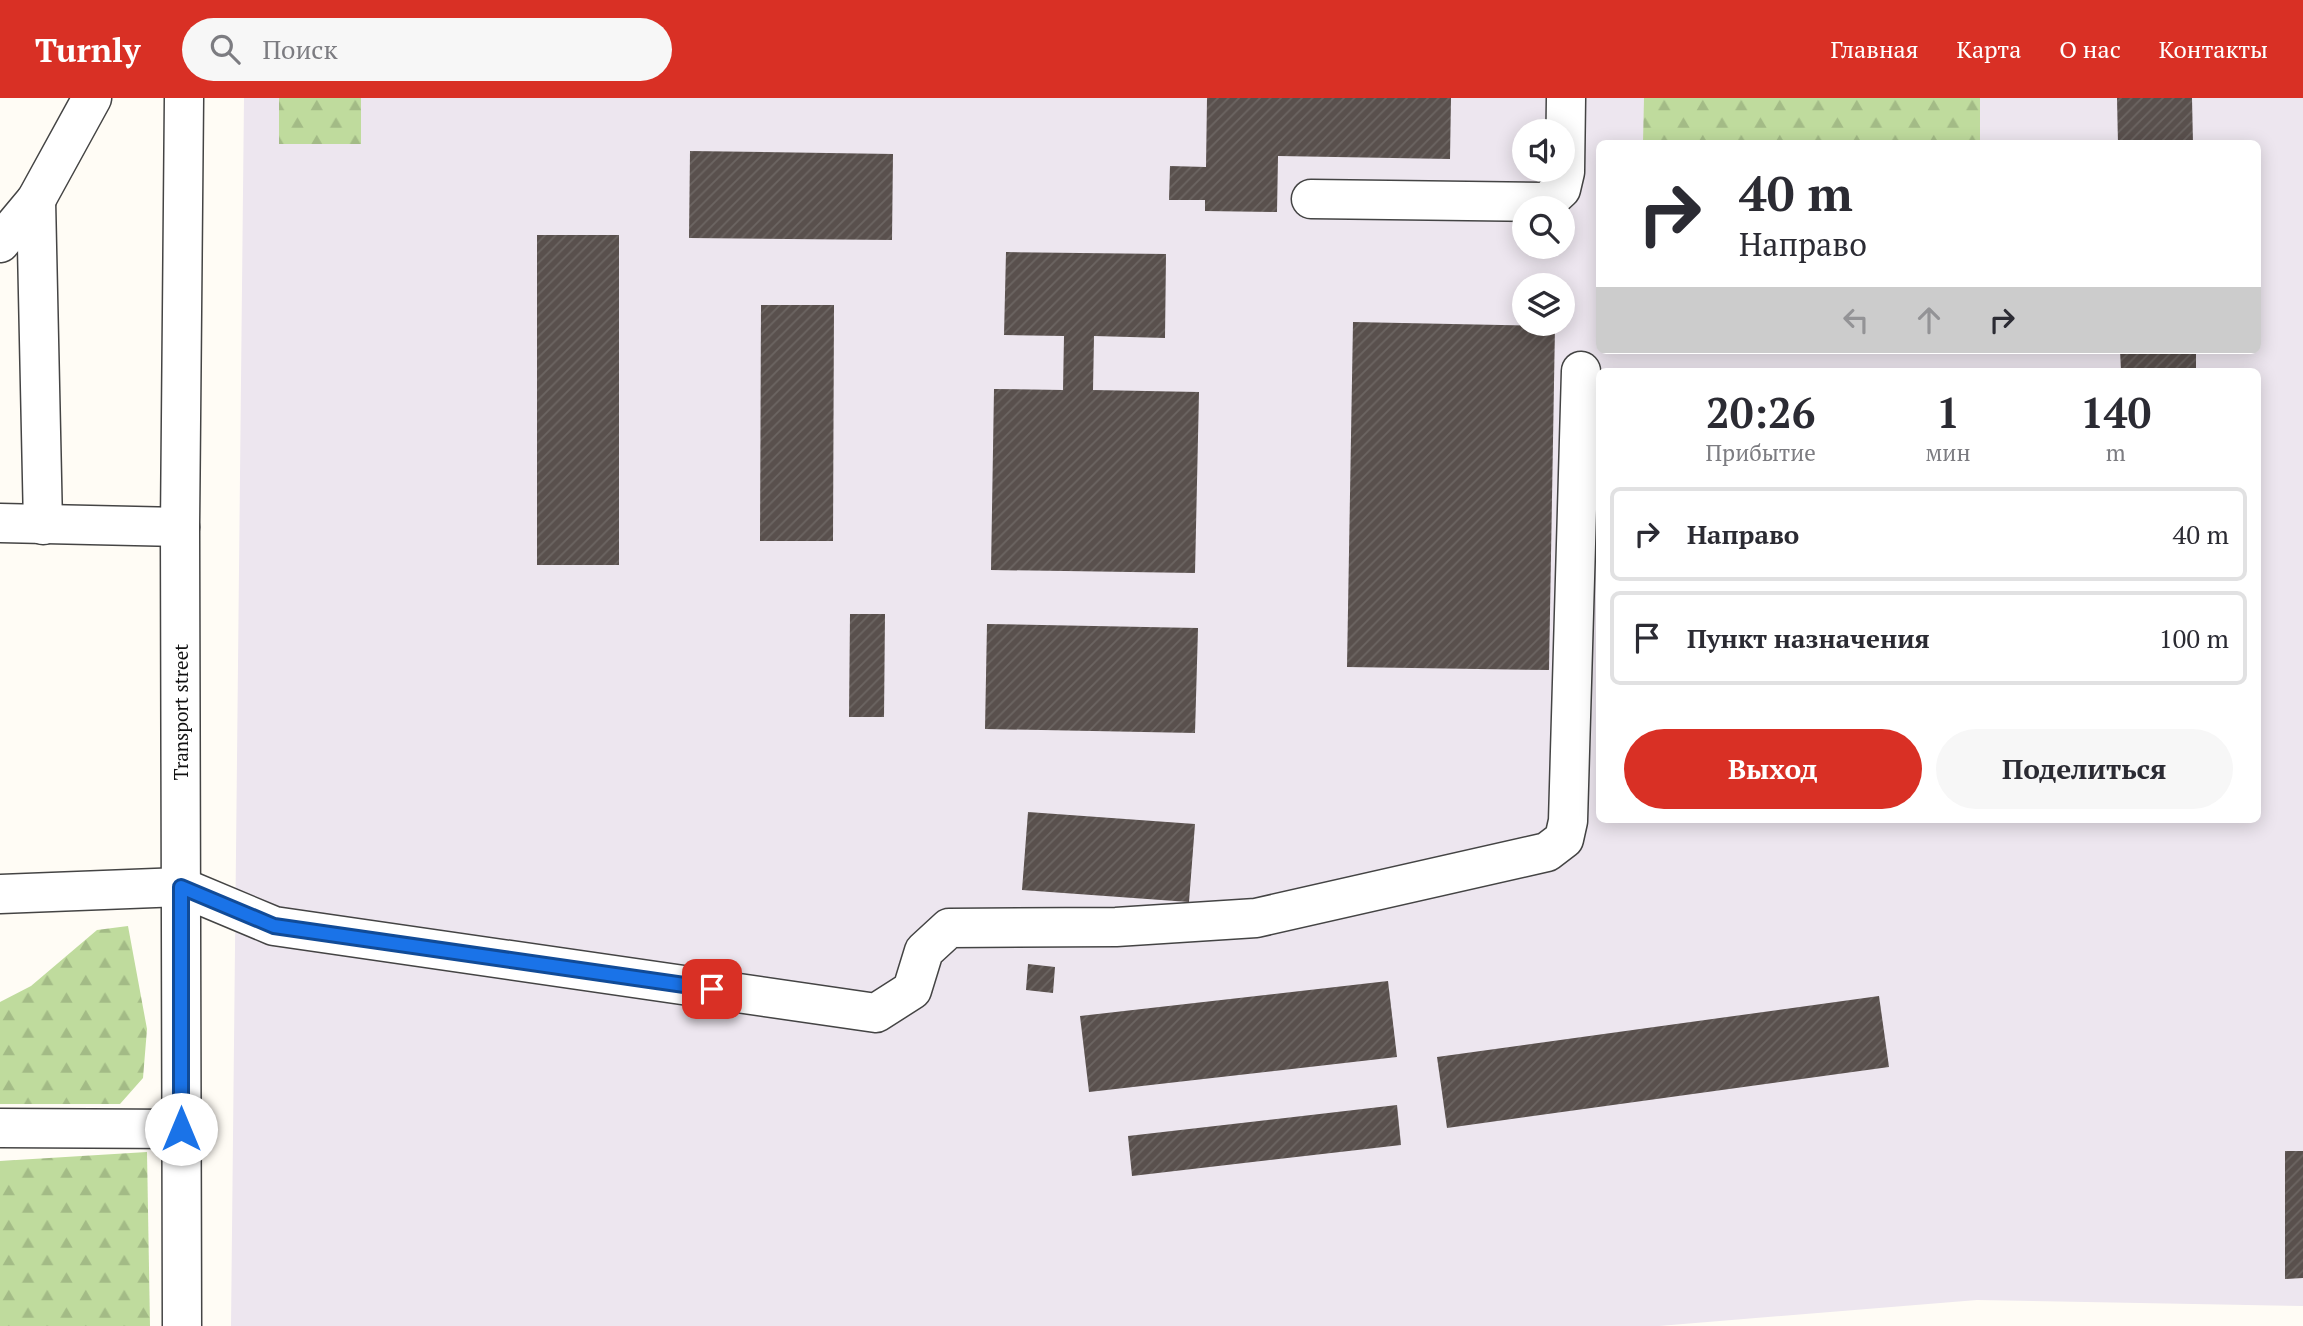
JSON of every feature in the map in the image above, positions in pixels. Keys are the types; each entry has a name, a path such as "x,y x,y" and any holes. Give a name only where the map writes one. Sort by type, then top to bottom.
{"street":[{"path":"0,243 36,200 92,98"},
{"name":"Transport street","path":"182,1326 180,527 184,98"},
{"path":"1311,199 1547,202 1561,189 1565,172 1566,98"},
{"path":"36,200 43,525"},
{"path":"0,894 181,887 274,926 876,1013 912,990 924,951 949,929 1116,927 1256,918 1547,852 1564,839 1568,821 1581,371"},
{"path":"0,523 180,527"},
{"path":"0,1128 181,1129"}],"shaded area":[{"path":"244,98 2303,98 2303,1306 1977,1300 1659,1326 231,1326"}],"green space":[{"path":"279,98 361,98 361,144 279,144"},
{"path":"1644,98 1980,98 1980,140 1643,140"},
{"path":"128,926 147,1029 143,1078 120,1104 0,1104 0,1002 31,986 97,930"},
{"path":"147,1152 150,1326 0,1326 0,1161"}],"building":[{"path":"1207,98 1451,98 1450,159 1278,156 1277,212 1205,211 1205,200 1169,200 1170,166 1206,167"},
{"path":"2117,98 2192,98 2193,140 2118,140"},
{"path":"690,151 893,154 892,240 689,238"},
{"path":"537,235 619,235 619,565 537,565"},
{"path":"1006,252 1166,254 1165,338 1094,336 1093,390 1199,392 1195,573 991,570 994,389 1063,390 1064,336 1004,335"},
{"path":"761,305 834,305 833,541 760,541"},
{"path":"1353,322 1512,325 1512,336 1555,336 1549,670 1347,667"},
{"path":"2120,354 2196,354 2196,368 2121,368"},
{"path":"850,614 885,614 884,717 849,717"},
{"path":"987,624 1198,628 1195,733 985,729"},
{"path":"1028,812 1195,824 1189,902 1022,890"},
{"path":"1028,964 1055,967 1053,993 1026,990"},
{"path":"1388,981 1397,1057 1089,1092 1080,1016"},
{"path":"1879,996 1889,1067 1447,1128 1437,1057"},
{"path":"1397,1105 1401,1145 1132,1176 1128,1136"},
{"path":"2285,1151 2303,1151 2303,1278 2285,1279"}],"route":[{"path":"181,1129 181,887 274,926 712,989"}]}
